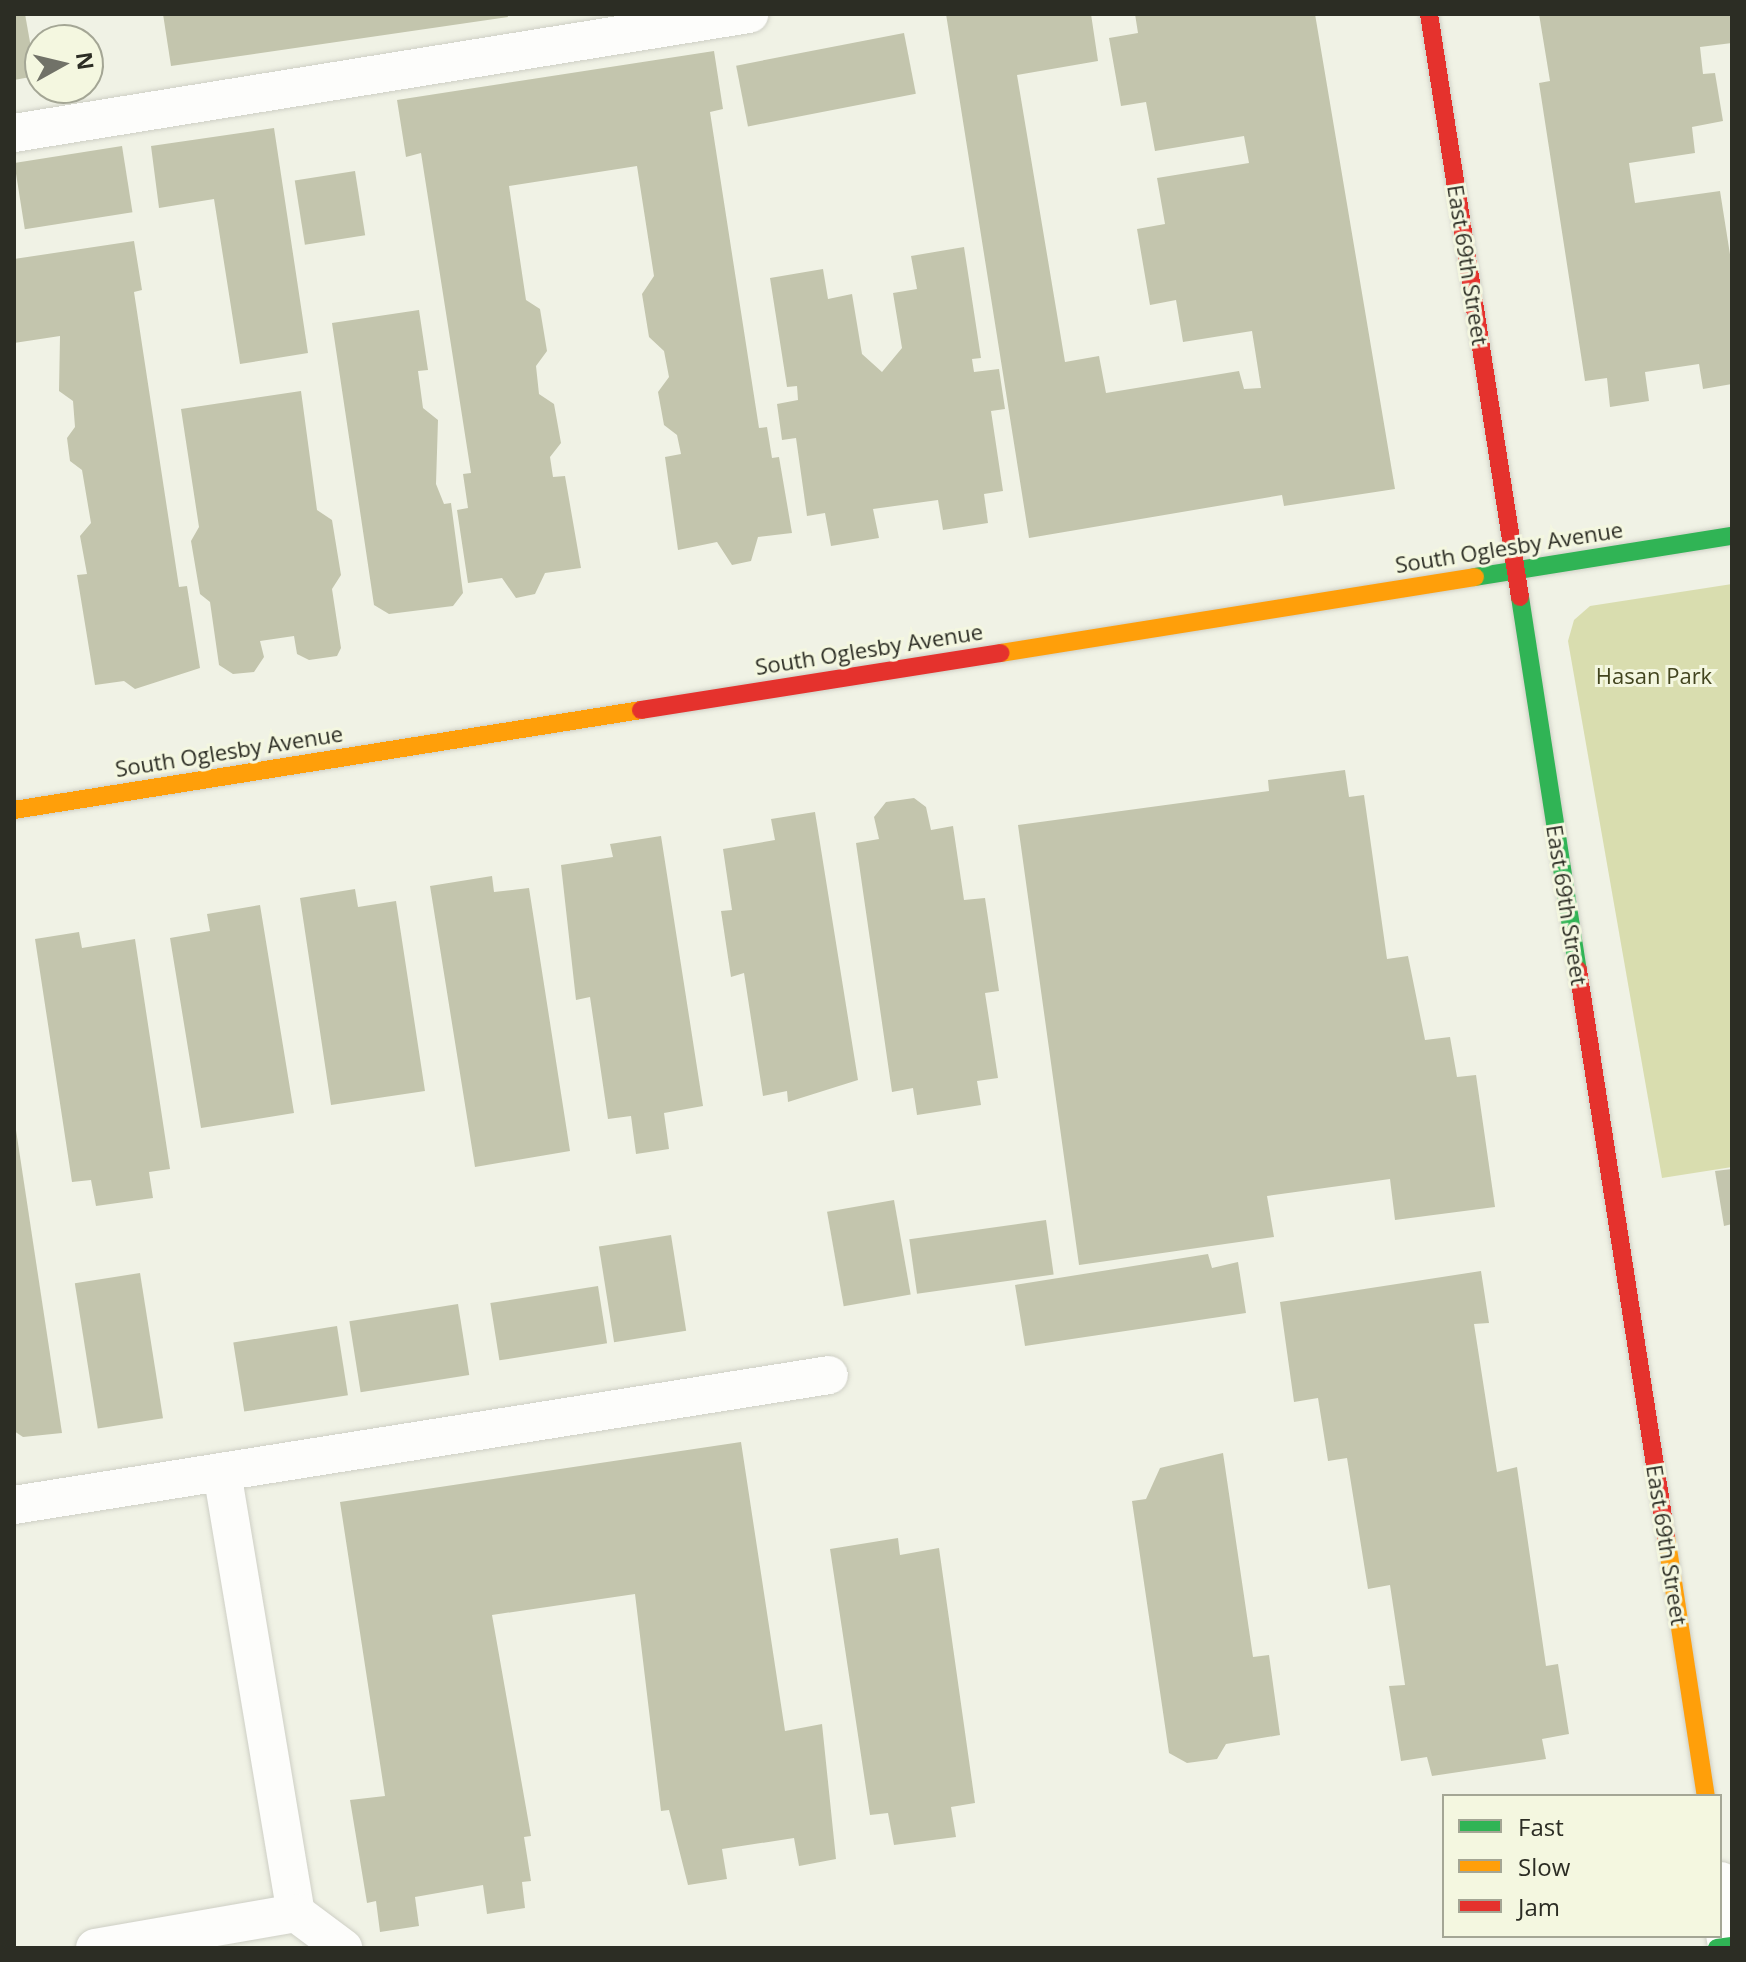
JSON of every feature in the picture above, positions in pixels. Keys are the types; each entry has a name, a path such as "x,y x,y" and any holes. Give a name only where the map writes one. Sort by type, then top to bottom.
{"street":[{"name":"East 69th Street","path":"1429,14 1706,1794"},
{"name":"South Oglesby Avenue","path":"14,810 1732,536"},
{"path":"1722,1905 1726,1947"}],"lane":[{"path":"14,133 749,14"},
{"path":"14,1505 829,1375"},
{"path":"222,1472 296,1913 343,1948"},
{"path":"95,1948 296,1913"}],"green space":[{"name":"Hasan Park","path":"1732,584 1732,1167 1662,1178 1568,641 1574,620 1590,606"}],"building":[{"path":"14,14 25,14 24,78 14,80"},
{"path":"163,14 507,14 508,17 171,66"},
{"path":"946,14 1091,14 1098,61 1017,75 1065,362 1099,356 1106,393 1239,371 1244,389 1261,388 1252,331 1183,342 1176,300 1150,305 1137,229 1165,224 1157,178 1249,163 1244,136 1155,151 1146,102 1121,106 1109,38 1138,33 1135,14 1315,14 1395,489 1284,506 1282,495 1029,538"},
{"path":"1539,14 1732,14 1732,43 1700,47 1703,74 1715,73 1723,121 1692,127 1695,153 1629,163 1635,203 1720,191 1732,267 1732,384 1703,389 1699,364 1645,372 1649,401 1610,407 1607,378 1585,381 1539,83 1550,81"},
{"path":"904,33 916,94 748,126 736,66"},
{"path":"714,51 723,109 710,112 759,428 767,427 772,458 779,457 792,533 758,537 751,561 732,565 717,542 678,550 665,457 681,454 677,435 664,425 658,392 669,377 664,351 649,337 642,294 654,276 637,166 509,186 526,300 540,309 547,351 536,366 539,394 554,404 561,443 550,457 553,477 565,476 581,568 545,573 535,594 516,598 502,578 468,583 457,510 468,508 463,474 471,473 421,153 406,157 397,100"},
{"path":"274,128 308,353 240,364 214,199 159,208 151,146"},
{"path":"122,146 132,212 25,229 14,163"},
{"path":"355,171 365,235 305,245 295,181"},
{"path":"134,241 142,290 134,292 179,587 187,586 200,668 135,689 124,681 95,685 77,575 87,574 80,536 91,523 82,470 70,461 67,438 75,427 73,401 59,391 60,336 14,343 14,259"},
{"path":"964,247 981,358 972,359 974,372 999,369 1005,409 991,411 1003,491 984,494 988,523 943,530 938,500 873,509 879,538 831,546 825,513 807,516 796,438 782,440 777,404 798,400 797,386 787,387 770,278 823,269 828,299 852,294 862,354 882,372 902,348 893,293 917,289 911,256"},
{"path":"419,310 428,370 418,371 423,408 438,420 436,484 444,504 451,503 463,593 453,606 389,614 374,605 332,323"},
{"path":"301,391 317,510 332,520 341,575 332,589 341,648 337,656 309,660 297,654 294,636 260,641 264,657 254,672 233,674 219,665 210,602 200,594 191,541 199,527 181,409"},
{"path":"1345,770 1349,797 1364,795 1387,959 1408,956 1425,1040 1450,1037 1457,1077 1476,1075 1495,1207 1395,1220 1390,1179 1267,1196 1274,1237 1079,1265 1018,825 1269,791 1268,780"},
{"path":"914,798 926,807 931,830 953,826 964,900 985,898 999,991 985,993 998,1078 977,1081 981,1105 917,1115 913,1088 892,1092 856,843 879,839 874,817 886,802"},
{"path":"815,812 858,1080 788,1102 787,1091 763,1096 744,973 731,977 721,911 732,910 723,849 775,840 771,819"},
{"path":"661,836 703,1106 664,1113 669,1149 636,1154 631,1116 608,1119 590,997 576,1000 561,865 613,857 610,844"},
{"path":"492,876 494,892 529,888 570,1151 475,1167 430,886"},
{"path":"355,889 358,907 396,901 425,1091 331,1105 300,898"},
{"path":"260,905 294,1113 201,1128 170,938 210,931 207,914"},
{"path":"79,932 82,948 135,939 170,1169 149,1172 153,1198 96,1206 91,1180 72,1182 35,939"},
{"path":"16,1130 62,1433 23,1437 14,1431"},
{"path":"1732,1169 1732,1224 1724,1226 1715,1171"},
{"path":"894,1200 911,1295 844,1306 827,1212"},
{"path":"1046,1220 1054,1274 917,1294 909,1239"},
{"path":"671,1235 686,1331 614,1342 599,1246"},
{"path":"1208,1254 1212,1268 1238,1262 1246,1313 1025,1346 1015,1285"},
{"path":"1481,1271 1489,1323 1474,1324 1497,1472 1517,1467 1546,1666 1558,1664 1569,1734 1542,1739 1546,1759 1432,1776 1427,1757 1401,1761 1389,1686 1405,1685 1390,1585 1368,1589 1347,1458 1328,1461 1318,1398 1294,1402 1280,1302"},
{"path":"140,1273 163,1418 98,1429 75,1283"},
{"path":"598,1286 607,1343 499,1360 490,1303"},
{"path":"458,1304 469,1375 361,1392 349,1321"},
{"path":"337,1326 348,1395 244,1412 233,1342"},
{"path":"741,1442 785,1731 822,1724 836,1859 799,1866 794,1838 722,1849 727,1879 688,1885 669,1810 661,1811 635,1594 492,1615 531,1836 524,1837 531,1881 522,1882 525,1908 487,1914 483,1885 415,1897 419,1926 380,1932 376,1901 367,1903 350,1800 385,1796 340,1502"},
{"path":"1223,1453 1253,1657 1269,1655 1280,1735 1226,1744 1217,1759 1187,1763 1169,1753 1132,1501 1146,1499 1160,1468"},
{"path":"898,1538 900,1555 939,1548 975,1803 951,1807 956,1837 894,1845 888,1813 870,1815 830,1549"}],"traffic: fast":[{"path":"1475,577 1732,536"},
{"path":"1520,597 1578,970"},
{"path":"1717,1948 1732,1946"}],"traffic: slow":[{"path":"1001,653 1475,577"},
{"path":"14,810 641,710"},
{"path":"1666,1536 1706,1794"}],"traffic: jam":[{"path":"1429,14 1520,597"},
{"path":"641,710 1001,653"},
{"path":"1578,970 1666,1536"}]}
